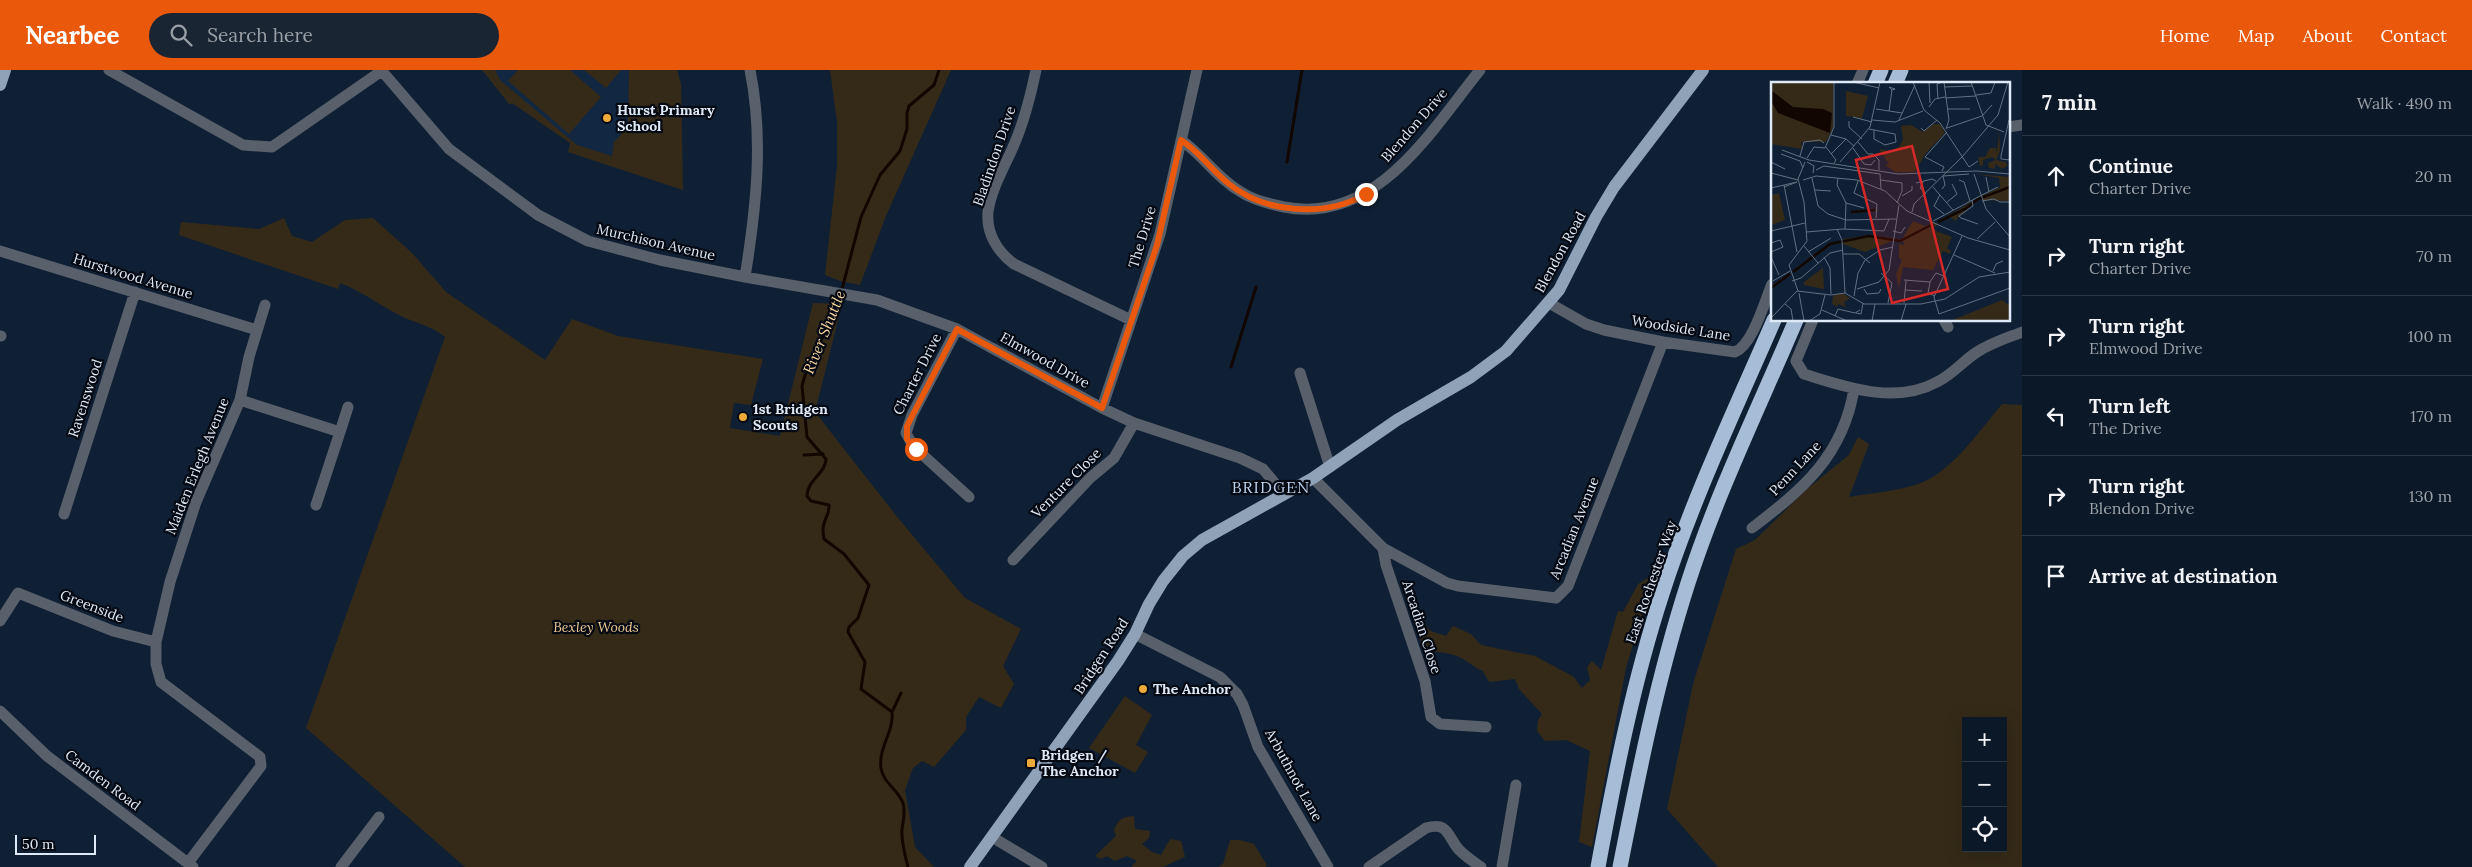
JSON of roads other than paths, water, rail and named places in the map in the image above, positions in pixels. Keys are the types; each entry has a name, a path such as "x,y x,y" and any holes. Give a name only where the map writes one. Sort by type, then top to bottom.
{"highway":[{"path":"1876,82 1881,70"},
{"path":"1896,82 1901,70"},
{"name":"East Rochester Way","path":"1598,867 1629,710 1662,594 1707,475 1774,321"},
{"path":"1620,867 1648,730 1666,654 1689,581 1715,509 1796,321"}],"main road":[{"path":"0,85 5,70"},
{"name":"Blendon Road","path":"1284,494 1330,467 1397,420 1490,364 1506,351 1559,290 1596,217 1614,187 1703,70"},
{"name":"Bridgen Road","path":"970,867 1135,634 1162,581 1183,556 1202,540 1284,494"}],"street":[{"path":"109,70 243,144 272,147 381,70"},
{"name":"Murchison Avenue","path":"381,70 449,149 538,215 588,241 660,260 745,277 837,292"},
{"path":"745,277 754,219 758,152 750,70"},
{"name":"Bladindon Drive","path":"1036,70 1016,138 993,194 988,212 995,247 1014,264 1130,320"},
{"name":"The Drive","path":"1102,408 1160,234 1197,70"},
{"name":"Blendon Drive","path":"1181,140 1194,148 1228,183 1253,198 1278,206 1304,210 1344,204 1366,194 1398,168 1480,70"},
{"path":"1858,82 1863,70"},
{"name":"Hurstwood Avenue","path":"0,251 257,330"},
{"name":"Woodside Lane","path":"1549,303 1586,324 1663,342 1729,353 1738,351 1749,338 1771,286"},
{"name":"Ravenswood","path":"64,514 135,292"},
{"name":"Elmwood Drive","path":"837,292 896,306 957,329 1102,408 1134,423 1240,458 1263,469 1284,494"},
{"name":"Maiden Erlegh Avenue","path":"191,865 261,766 260,757 161,682 156,664 156,642 170,582 190,519 240,400 265,305"},
{"path":"1813,321 1796,362 1804,374 1854,389 1877,392 1911,392 1938,382 1978,351 2022,332"},
{"name":"Charter Drive","path":"957,329 912,414 906,433 913,446 969,497"},
{"name":"Arcadian Avenue","path":"1313,478 1383,548 1447,583 1542,598 1556,598 1563,594 1568,586 1663,342"},
{"path":"1300,373 1330,467"},
{"name":"Penn Lane","path":"1752,528 1790,499 1826,460 1835,447 1850,414 1854,389"},
{"path":"240,400 340,432"},
{"path":"316,505 348,407"},
{"name":"Venture Close","path":"1013,560 1090,478 1114,458 1134,423"},
{"name":"Arcadian Close","path":"1383,548 1386,565 1425,680 1430,717 1440,724 1486,727"},
{"name":"Greenside","path":"0,621 13,591 113,631 156,642"},
{"name":"Arbuthnot Lane","path":"1135,634 1220,678 1237,694 1243,705 1258,747 1328,867"},
{"name":"Camden Road","path":"0,711 47,756 191,865"},
{"path":"1502,867 1516,785"},
{"path":"341,867 379,817"},
{"path":"1369,867 1426,828 1434,826 1443,828 1452,836 1456,847 1481,867"},
{"path":"992,837 1042,867"}],"waterway":[{"name":"River Shuttle","path":"892,712 861,689 865,662 848,632 849,627 858,618 869,585 844,554 824,539 823,527 829,505 811,501 807,496 810,485 823,468 826,459 807,437 802,386 807,368 837,308 861,217 880,175 900,151 907,129 909,106 934,85 939,70"},
{"path":"1287,162 1302,70"},
{"path":"1231,367 1256,287"},
{"path":"804,455 823,454"},
{"path":"892,712 901,693"},
{"name":"River Shuttle","path":"892,712 891,726 882,754 881,768 885,778 901,798 904,806 902,839 908,867"}],"place":[{"name":"Hurst Primary School","path":"607,118"},
{"name":"1st Bridgen Scouts","path":"743,417"},
{"name":"The Anchor","path":"1143,689"},
{"name":"Bridgen / The Anchor","path":"1031,763"}],"district":[{"name":"BRIDGEN","path":"1271,487"}],"park label":[{"name":"Bexley Woods","path":"596,627"}]}
